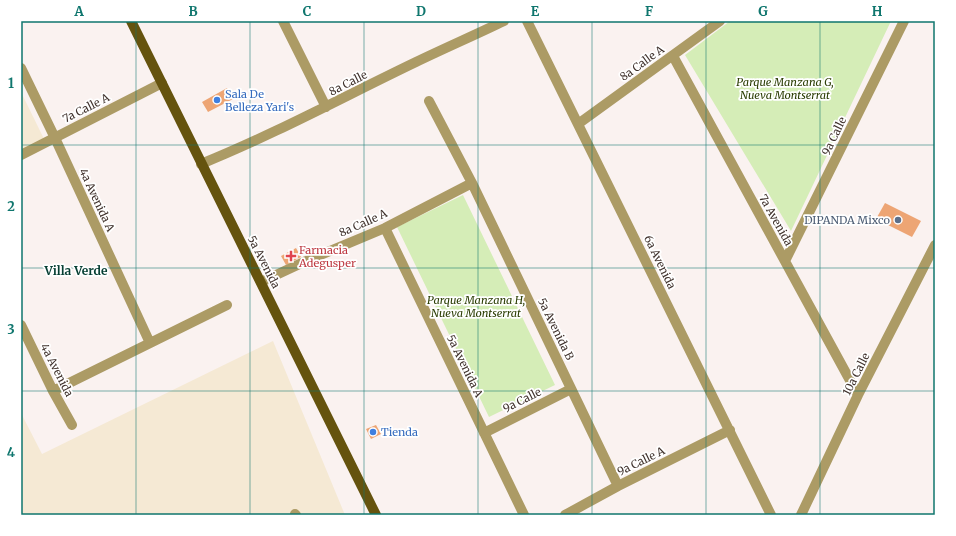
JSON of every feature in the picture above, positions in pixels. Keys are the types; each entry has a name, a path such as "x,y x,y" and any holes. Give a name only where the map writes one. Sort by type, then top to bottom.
{"main road":[{"name":"5a Avenida","path":"131,21 376,515"}],"street":[{"path":"283,21 326,107"},
{"name":"8a Calle","path":"201,164 326,107 416,62 504,21"},
{"name":"6a Avenida","path":"527,21 771,515"},
{"name":"8a Calle A","path":"578,124 720,21"},
{"name":"9a Calle","path":"785,261 904,21"},
{"name":"7a Avenida","path":"673,56 858,395"},
{"name":"4a Avenida A","path":"21,68 150,343"},
{"name":"7a Calle A","path":"21,156 162,83"},
{"name":"5a Avenida B","path":"429,101 472,183 618,486"},
{"name":"8a Calle A","path":"261,282 306,261 385,228 472,183"},
{"name":"5a Avenida A","path":"385,228 524,515"},
{"name":"10a Calle","path":"801,515 858,395 935,245"},
{"path":"53,391 227,305"},
{"name":"4a Avenida","path":"21,325 53,391 72,425"},
{"name":"9a Calle","path":"484,433 571,389"},
{"name":"9a Calle A","path":"565,515 618,486 730,430"}],"shaded area":[{"path":"21,92 46,143 21,157"},
{"path":"273,341 345,515 21,515 21,413 42,454"}],"green space":[{"name":"Parque Manzana G, Nueva Montserrat","path":"730,21 891,21 791,231 685,55"},
{"name":"Parque Manzana H, Nueva Montserrat","path":"463,195 555,385 489,417 397,227"}],"building":[{"name":"Sala De Belleza Yari's","path":"227,88 233,99 208,112 202,102"},
{"name":"DIPANDA Mixco","path":"885,203 921,221 912,237 876,219"},
{"name":"Farmacia Adegusper","path":"296,248 301,257 286,265 281,256"},
{"name":"Tienda","path":"376,425 381,434 371,439 366,429"}],"place":[{"name":"Sala De Belleza Yari's","path":"217,100"},
{"name":"DIPANDA Mixco","path":"898,220"},
{"name":"Farmacia Adegusper","path":"291,256"},
{"name":"Tienda","path":"373,432"}],"district":[{"name":"Villa Verde","path":"76,270"}]}
